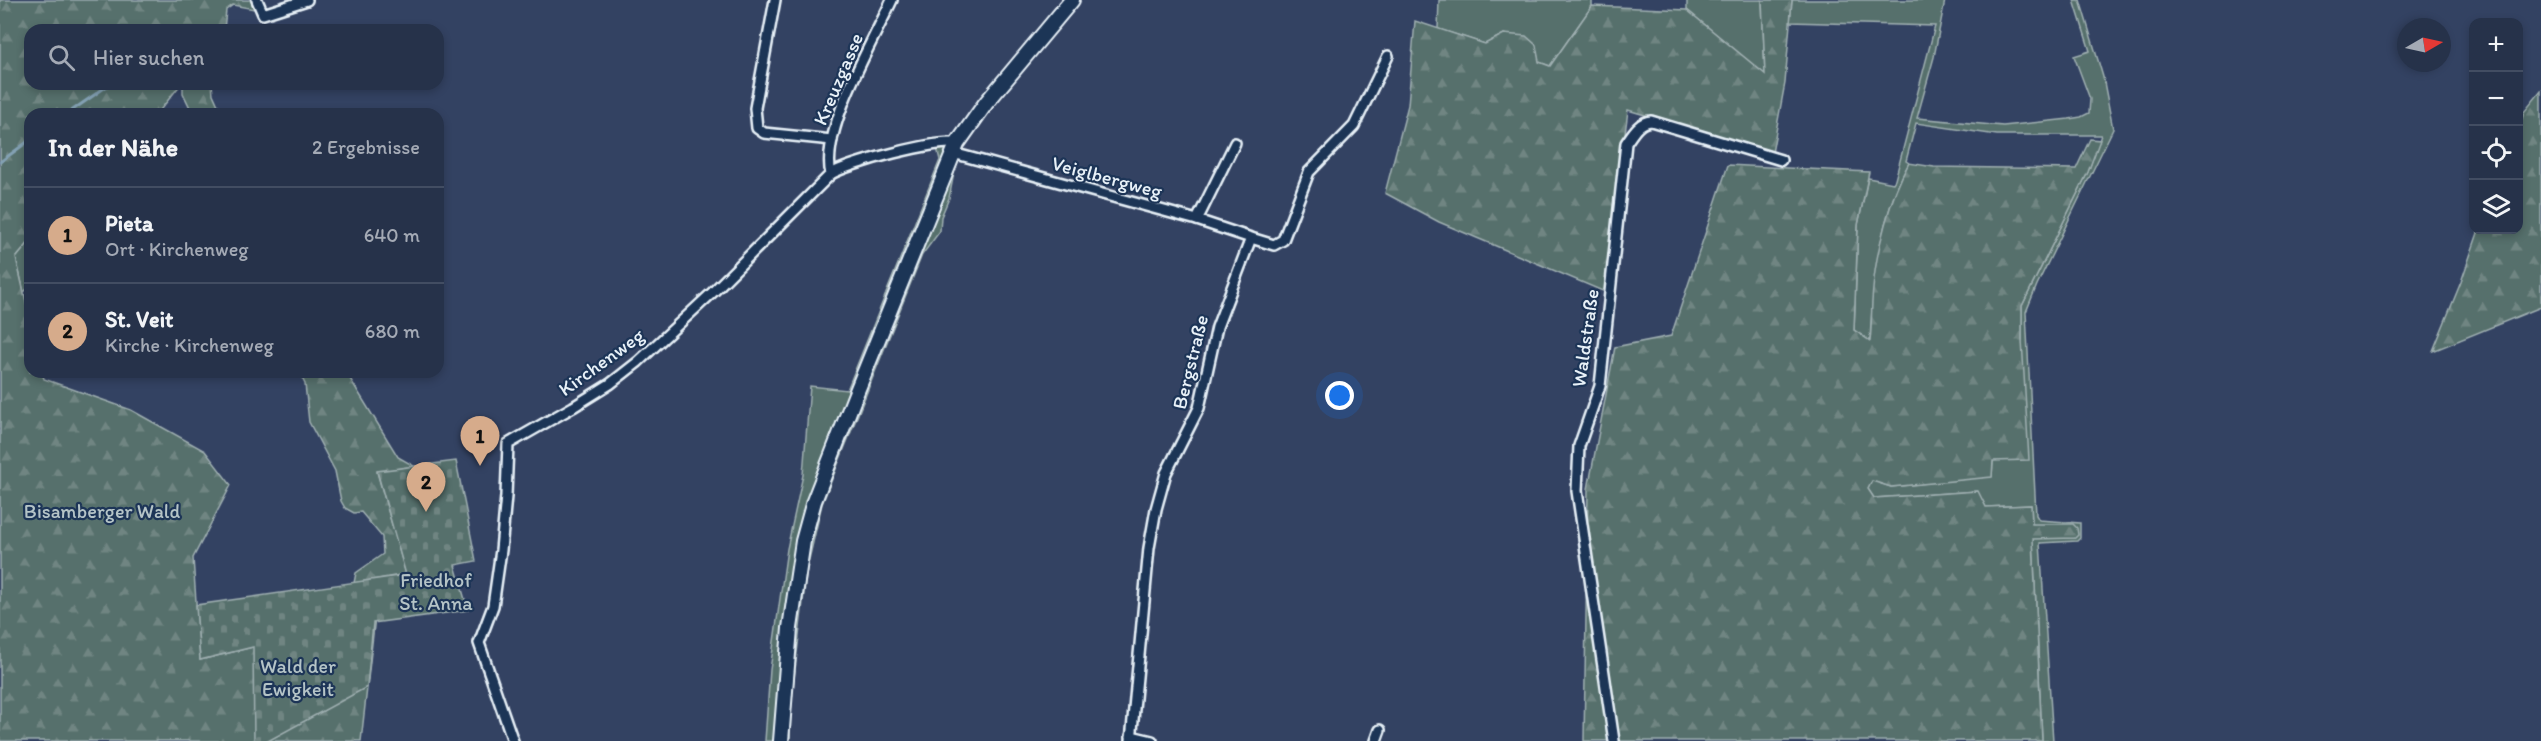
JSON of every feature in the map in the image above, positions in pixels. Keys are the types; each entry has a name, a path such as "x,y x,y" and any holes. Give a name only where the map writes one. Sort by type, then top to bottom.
{"main road":[{"path":"781,741 790,628 803,541 814,501 955,148 986,103 1072,0"}],"street":[{"path":"257,0 263,14 286,9 307,0"},
{"path":"775,0 755,108 757,128 764,133 832,140"},
{"name":"Kreuzgasse","path":"831,174 829,162 832,140 846,98 892,0"},
{"path":"1251,238 1274,244 1283,240 1309,172 1354,126 1388,56"},
{"name":"Waldstraße","path":"1614,741 1577,491 1579,446 1600,386 1626,143 1644,121 1651,120 1781,160"},
{"name":"Kirchenweg","path":"513,741 479,643 493,606 506,496 508,444 610,384 638,362 713,292 831,174 853,165 941,142 955,148"},
{"path":"1197,220 1235,143"},
{"name":"Veiglbergweg","path":"955,148 1251,238"},
{"name":"Bergstraße","path":"1131,739 1149,548 1156,508 1166,473 1199,408 1221,312 1251,238"},
{"path":"1376,741 1380,730"},
{"path":"1131,739 1152,741"}],"green space":[{"name":"Bisamberger Wald","path":"0,0 252,0 254,9 233,5 226,10 225,24 24,24 24,90 176,90 162,108 24,108 24,248 16,258 24,293 24,378 44,378 131,410 205,451 231,485 193,558 200,660 375,617 361,741 0,741"},
{"path":"1439,0 1592,0 1592,6 1550,66 1539,62 1535,46 1504,34 1485,44 1438,29"},
{"path":"1687,0 1762,0 1765,75 1687,10"},
{"path":"1762,0 1792,0 1785,83 1772,153 1628,110 1605,292 1439,222 1385,193 1408,105 1415,21 1485,44 1504,34 1526,36 1536,45 1539,62 1550,66 1592,6 1687,10 1765,74"},
{"path":"1792,0 1945,0 1934,57 1917,118 2003,126 2069,119 2089,113 2090,99 2074,56 2090,51 2074,0 2080,0 2103,77 2113,129 2026,312 2036,515 2039,520 2080,523 2080,538 2077,541 2040,543 2053,741 2042,741 2033,538 2075,538 2032,524 2031,505 1986,507 1977,491 1874,498 1868,489 1871,480 1891,487 1992,476 1993,461 2022,340 2022,306 2088,172 2101,135 1997,135 1916,123 1906,161 1909,163 1891,205 1879,250 1870,341 1854,330 1858,225 1868,178 1893,183 1895,180 1935,26 1790,22"},
{"path":"183,90 213,90 219,108 190,108"},
{"path":"2541,91 2541,307 2433,351 2478,234 2523,234 2524,112"},
{"path":"2090,139 2100,140 2088,172 2022,306 2029,460 1993,461 1992,477 1891,487 1872,481 1868,489 1874,498 1978,491 1986,507 2031,505 2032,524 2073,524 2077,528 2078,535 2075,538 2033,539 2042,741 1584,741 1588,489 1615,347 1671,336 1728,165 1869,172 1858,225 1854,330 1870,341 1873,289 1881,241 1890,208 1909,163 1934,167 2076,169"},
{"path":"937,148 963,153 961,160 956,163 949,198 941,217 940,231 922,255 822,504 807,568 791,704 790,741 765,741 770,670 787,549 803,475 810,386 847,390 940,160"},
{"path":"24,248 24,292 16,258"},
{"path":"302,378 350,378 398,457 414,466 377,472 406,574 354,583 356,573 383,554 382,537 361,512 354,513 345,508 341,501 335,471 309,422 305,384"},
{"path":"456,461 476,561 455,565 468,610 373,623 367,687 268,741 254,741 253,647 200,660 196,605 406,575 377,471"}],"waterway":[{"path":"76,108 101,90"},
{"path":"0,162 24,144"}],"place":[{"name":"Pieta","path":"480,466"},
{"name":"St. Veit","path":"426,512"}],"park label":[{"name":"Friedhof St. Anna","path":"436,592"},
{"name":"Wald der Ewigkeit","path":"298,678"}]}
